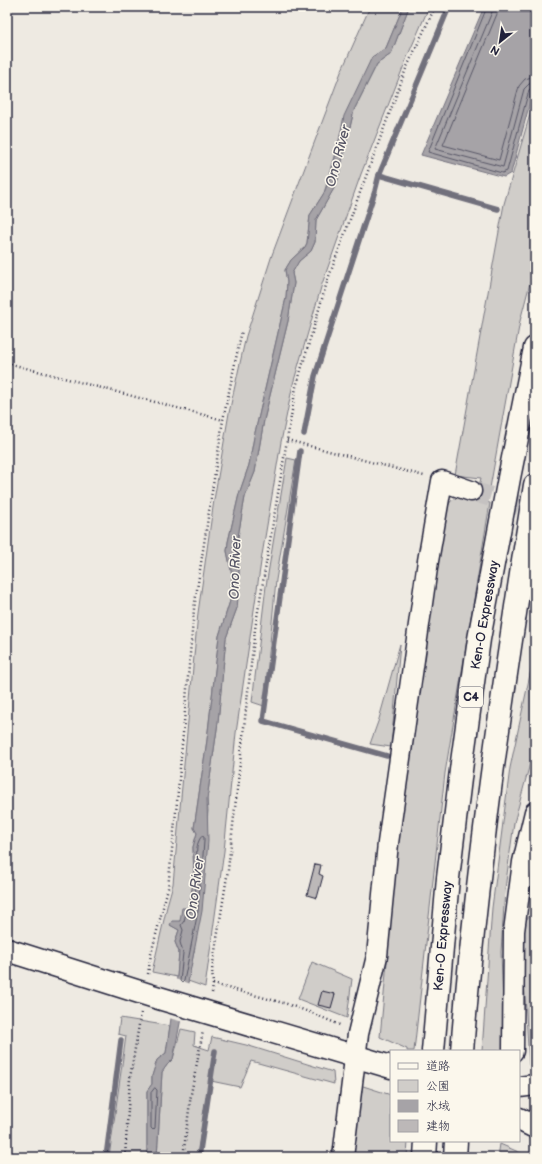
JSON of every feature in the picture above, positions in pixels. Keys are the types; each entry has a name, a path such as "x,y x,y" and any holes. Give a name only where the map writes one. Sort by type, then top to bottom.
{"main road":[{"name":"Ken-O Expressway","path":"432,1050 448,878 479,640 535,348"},
{"name":"C4","path":"462,1050 475,910 492,772 509,646 535,485"},
{"path":"7,950 148,995 355,1055 390,1067"},
{"path":"520,1119 535,1126"},
{"path":"425,1157 426,1142"},
{"path":"455,1157 456,1142"}],"street":[{"path":"343,1157 358,1033 377,956 388,843 428,561 442,481 471,491"},
{"path":"513,1050 514,931 523,862 535,812"},
{"path":"520,1087 535,1085"}],"path":[{"path":"183,1157 204,1011 212,998 212,970 228,870 255,629 296,387 327,282 406,69 435,7"},
{"path":"125,1157 130,1078 148,995 151,954 168,888 194,609 223,420 242,330"},
{"path":"7,363 223,420"},
{"path":"287,440 442,481"},
{"path":"213,984 287,1004 358,1033"}],"green space":[{"path":"370,7 403,7 386,48 372,57 337,150 324,193 310,215 307,243 305,247 291,260 285,270 287,282 286,298 249,465 239,494 228,542 227,551 232,575 230,601 219,636 207,740 194,828 197,833 193,847 194,878 190,908 180,921 170,925 179,930 175,942 179,952 177,977 152,972 173,884 198,613 214,500 229,413 246,336 272,255 296,191 341,72"},
{"path":"409,7 429,7 408,55 361,174 322,284 293,384 281,442 262,555 236,733 224,851 205,987 188,981 194,952 208,811 207,799 218,722 226,638 237,608 239,570 236,548 245,497 255,472 264,420 288,321 294,283 292,273 299,261 311,251 315,242 316,220 337,183 354,110 377,64 391,54"},
{"path":"535,97 535,264 520,321 490,488 479,486 481,478 455,475 504,204"},
{"path":"287,458 296,460 276,580 264,706 252,702 266,586"},
{"path":"460,496 490,503 445,773 414,1050 407,1050 380,1037 401,812 444,512 451,501"},
{"path":"400,644 391,747 370,744 379,719"},
{"path":"535,651 535,745 514,823 505,889 501,952 506,1050 482,1050 492,908 510,768"},
{"path":"535,910 535,1066 529,1065 521,925"},
{"path":"312,962 352,979 347,1018 298,999"},
{"path":"120,1018 170,1026 166,1053 157,1060 152,1076 152,1084 147,1091 147,1157 109,1157 126,1036 118,1034"},
{"path":"181,1029 195,1032 194,1045 209,1050 212,1037 246,1045 333,1072 334,1084 251,1061 240,1087 211,1081 209,1079 197,1157 157,1157 162,1072 173,1059"},
{"path":"357,1084 390,1095 390,1142 408,1142 407,1157 349,1157"},
{"path":"500,1144 530,1157 498,1157"}],"water":[{"name":"Ono River","path":"403,7 409,7 391,54 377,64 354,110 337,183 316,220 315,242 311,251 299,261 292,273 294,283 288,321 264,420 255,472 245,497 236,548 239,570 239,589 237,608 226,638 218,722 207,799 208,841 202,911 173,1059 162,1072 157,1157 147,1157 147,1091 152,1084 152,1076 157,1060 166,1053 177,977 179,952 175,942 179,930 170,925 172,921 180,921 182,908 190,908 194,878 193,847 197,833 194,828 207,740 219,636 230,601 232,575 227,551 228,542 239,494 249,465 286,298 287,282 285,270 291,260 305,247 307,243 310,215 324,193 329,180 344,116 372,57 386,48"},
{"path":"484,7 535,7 535,84 511,173 504,177 421,155"}],"pier":[{"path":"175,979 190,984 183,1022 169,1018"}],"building":[{"path":"315,864 321,865 319,874 323,876 317,898 307,895"},
{"path":"322,991 335,994 331,1008 318,1005"}],"waterway":[{"path":"304,434 315,376 379,175 449,7"},
{"path":"379,175 498,209"},
{"path":"300,451 263,721 387,756"},
{"path":"106,1157 121,1040"},
{"path":"199,1157 215,1051"}],"tunnel":[{"path":"471,491 535,510"}]}
